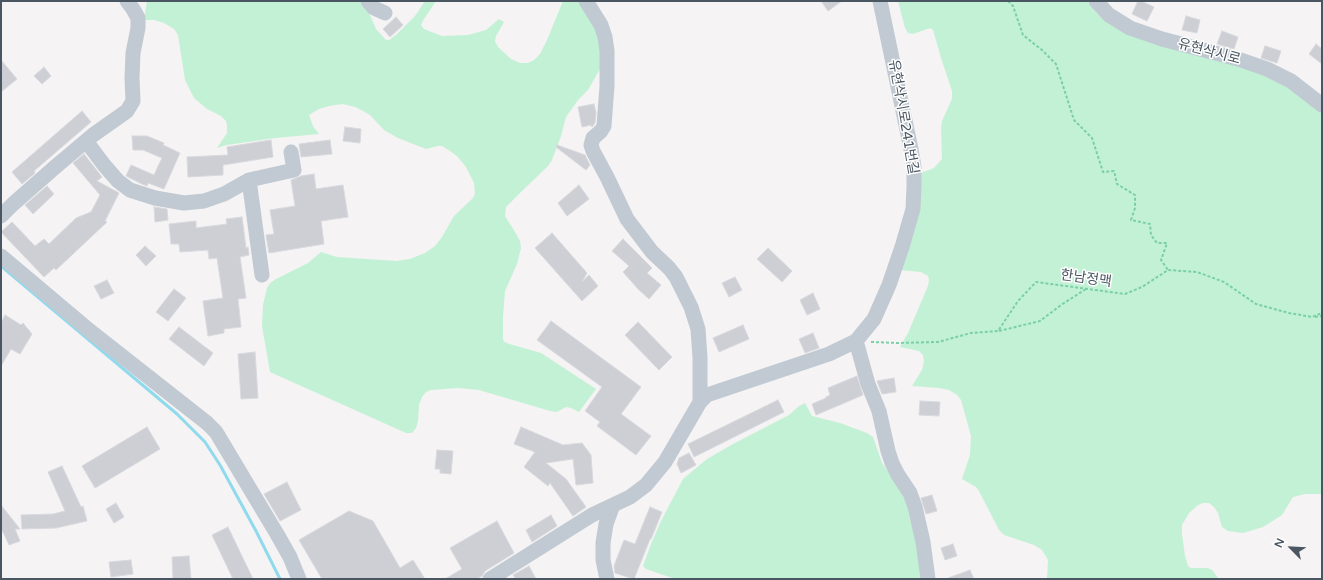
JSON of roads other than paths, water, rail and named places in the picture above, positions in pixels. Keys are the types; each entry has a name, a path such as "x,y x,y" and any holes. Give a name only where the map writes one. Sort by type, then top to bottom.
{"street":[{"path":"1,216 86,141 127,111 133,102 133,53 138,28 138,18 134,9 126,1"},
{"path":"368,1 374,8 385,13"},
{"path":"586,1 601,25 607,51 607,86 604,126 593,138 591,145 627,219 652,252 676,277 691,307 698,329 700,358 700,402"},
{"name":"유현삭시로241번길","path":"490,579 592,515 630,497 646,485 665,462 700,402 707,395 829,354 856,341 874,319 889,285 902,247 913,209 914,187 914,167 911,150 880,1"},
{"name":"유현삭시로","path":"1096,1 1109,15 1130,28 1162,39 1238,59 1267,69 1292,81 1322,105"},
{"path":"86,141 118,181 130,190 155,198 184,203 204,201 224,194 249,180 294,170 291,152"},
{"path":"249,180 262,275"},
{"path":"1,256 90,331 207,422 216,432 277,534 290,557 299,579"},
{"path":"856,341 868,384 879,411 892,463 910,493 915,507 923,542 928,579"},
{"path":"607,579 602,543 606,524 613,505"}],"waterway":[{"path":"1,266 177,414 205,442 220,465 280,579"}]}
